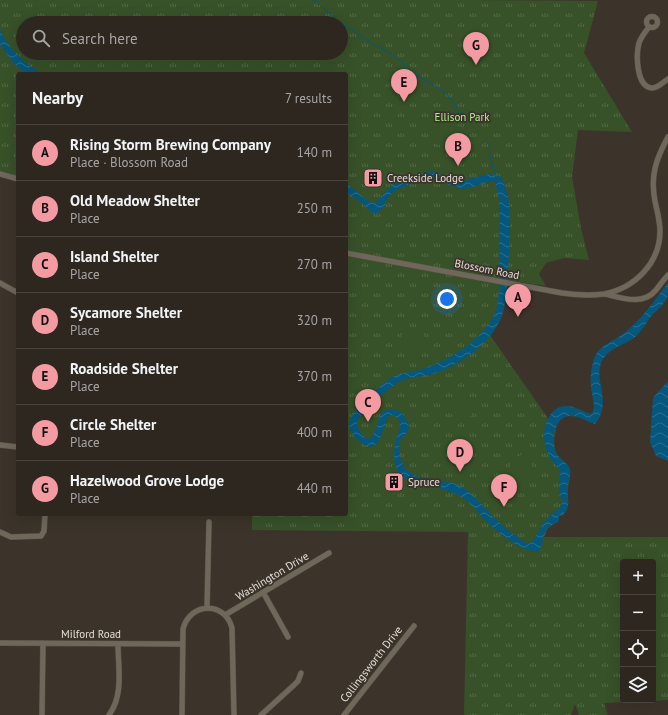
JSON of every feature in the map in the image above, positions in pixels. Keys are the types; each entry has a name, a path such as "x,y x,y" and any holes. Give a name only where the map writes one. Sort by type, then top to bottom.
{"street":[{"path":"649,27 641,39 638,51 637,63 641,77 645,85 652,88 668,79"},
{"name":"Blossom Road","path":"348,253 572,294 604,294 621,288 638,278 646,270 655,256 660,239 660,222 653,190 653,174 657,159 668,137"},
{"path":"0,174 16,178"},
{"path":"604,294 632,299 644,298 656,290 668,274"},
{"path":"0,283 16,292"},
{"path":"0,445 16,447"},
{"path":"0,532 11,537 41,536 44,531 45,516"},
{"path":"207,608 209,522"},
{"name":"Washington Drive","path":"225,615 329,553"},
{"path":"263,592 288,637"},
{"path":"182,715 183,629 188,618 194,612 207,608 216,610 225,615 231,623 233,632 234,715"},
{"name":"Collingsworth Drive","path":"344,715 414,626"},
{"name":"Milford Road","path":"0,643 182,644"},
{"path":"42,715 43,644"},
{"path":"109,715 114,708 118,696 118,644"},
{"path":"261,715 294,686 301,673"}],"green space":[{"name":"Ellison Park","path":"0,0 598,1 584,53 632,132 578,130 572,177 581,228 589,260 564,258 546,263 539,274 546,286 508,280 503,313 490,335 556,430 554,440 555,451 570,471 567,508 562,516 558,515 559,521 548,528 544,537 668,537 668,700 656,701 656,559 620,559 620,702 604,703 608,715 579,715 575,704 571,715 464,715 468,532 252,530 252,516 348,516 348,72 16,72 16,175 0,171"},
{"path":"447,117 454,121 459,128 459,144 444,146 430,141 428,132 432,123"},
{"path":"408,330 421,333 425,337 428,345 410,356 407,354 401,335"},
{"path":"465,396 471,403 473,410 470,417 461,419 453,416 449,408 457,397"},
{"path":"524,453 531,463 532,476 517,481 510,474 511,461"}],"water":[{"path":"0,29 7,42 16,53 16,60 23,60 39,72 24,72 14,64 0,44"},
{"path":"432,171 461,181 489,174 501,177 505,186 510,214 508,282 503,312 493,333 476,350 455,365 444,370 399,382 376,398 359,418 358,426 363,436 369,439 373,435 384,411 389,409 401,412 409,427 399,444 401,460 407,470 418,476 459,485 474,497 492,516 518,538 528,544 531,543 545,521 559,508 563,500 559,495 560,470 547,452 544,438 545,426 551,414 560,407 566,406 590,414 593,412 594,405 591,374 597,353 630,329 668,283 668,295 666,300 639,333 634,338 609,352 603,359 599,374 603,407 595,424 571,416 561,420 555,430 554,448 557,455 567,464 570,469 567,490 568,503 563,515 558,515 559,521 550,526 546,531 538,552 523,548 502,535 464,498 438,488 411,482 403,477 397,470 394,459 394,447 400,428 399,420 396,417 392,415 388,417 378,443 371,447 361,443 352,433 350,427 349,423 357,409 385,382 397,375 423,369 437,363 450,357 472,342 491,321 498,304 499,215 498,196 494,180 462,189 427,178 398,189 392,193 385,202 385,206 376,214 371,212 366,206 348,193 348,185 369,202 375,203 392,185 417,174"},
{"path":"668,381 668,461 656,456 650,442 653,398"}],"waterway":[{"path":"314,0 332,16"},
{"path":"348,28 393,55 418,76 446,93 463,116 489,142 490,157 495,175"}],"place":[{"name":"Hazelwood Grove Lodge","path":"476,65"},
{"name":"Roadside Shelter","path":"404,102"},
{"name":"Old Meadow Shelter","path":"458,166"},
{"name":"Creekside Lodge","path":"373,178"},
{"name":"Rising Storm Brewing Company","path":"518,317"},
{"name":"Island Shelter","path":"368,422"},
{"name":"Sycamore Shelter","path":"460,472"},
{"name":"Spruce","path":"394,482"},
{"name":"Circle Shelter","path":"504,507"}]}
